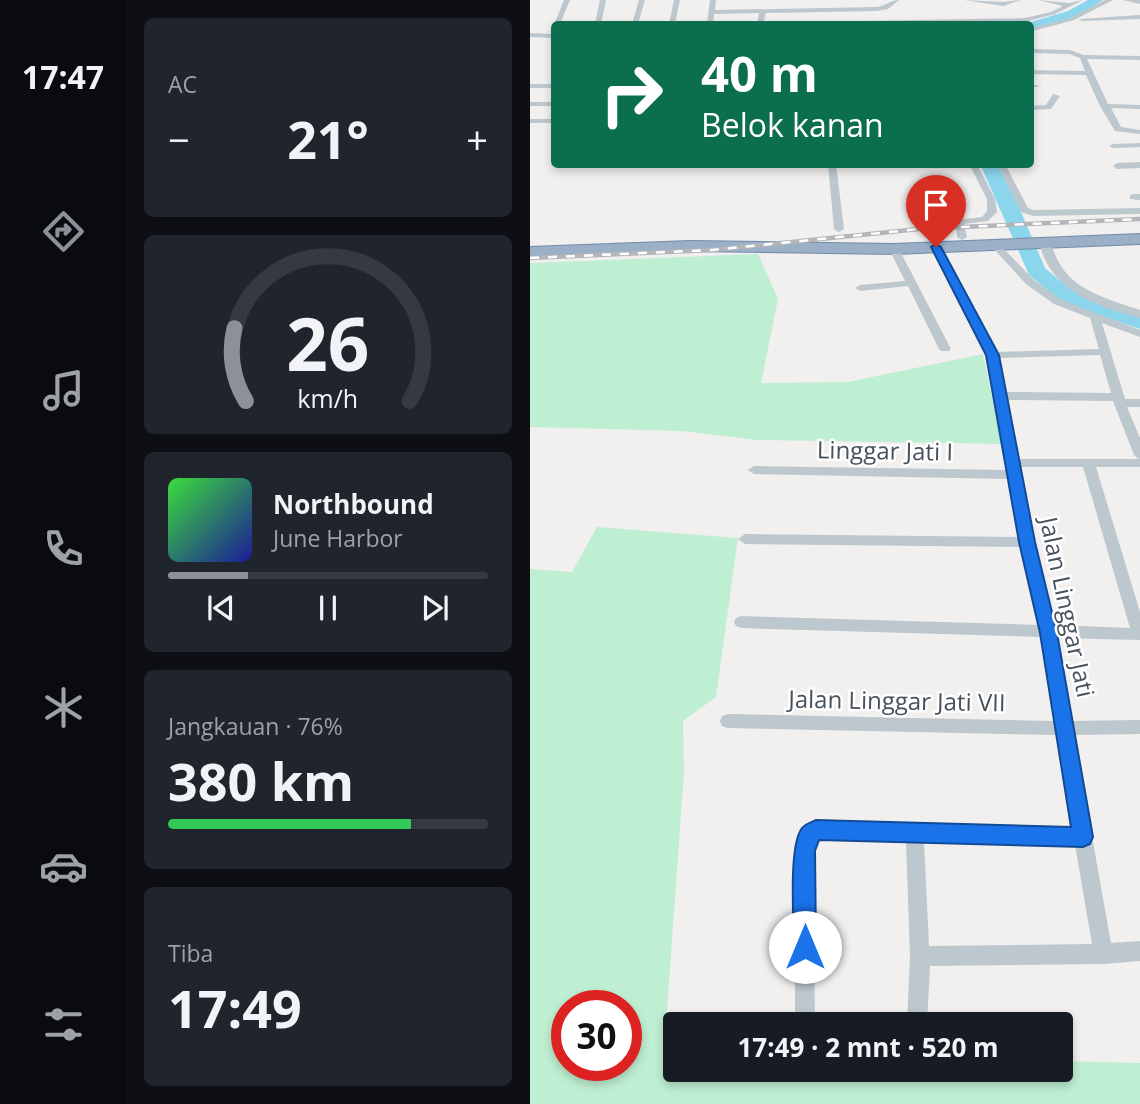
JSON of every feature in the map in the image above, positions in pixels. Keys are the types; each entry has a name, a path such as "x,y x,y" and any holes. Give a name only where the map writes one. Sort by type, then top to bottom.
{"highway":[{"path":"530,252 691,243 894,250 1140,232"},
{"path":"530,243 815,243 962,237 996,241"},
{"path":"1043,239 1140,239"}],"street":[{"path":"558,21 567,0"},
{"path":"599,21 604,0"},
{"path":"636,21 642,0"},
{"path":"673,21 677,0"},
{"path":"710,21 713,0"},
{"path":"748,11 750,0"},
{"path":"712,12 876,9 886,8 896,0"},
{"path":"967,0 1003,4 1018,0"},
{"path":"1041,0 1073,5"},
{"path":"1022,21 1073,5 1080,0"},
{"path":"1034,29 1072,19 1110,0"},
{"path":"1126,0 1140,2"},
{"path":"761,21 763,11"},
{"path":"1072,19 1140,17"},
{"path":"988,21 1026,20"},
{"path":"530,36 551,34"},
{"path":"1034,51 1070,52 1084,57 1139,60"},
{"path":"1084,57 1104,106 1118,130 1140,132"},
{"path":"1034,72 1091,73"},
{"path":"530,86 551,86"},
{"path":"1034,108 1048,107 1056,96"},
{"path":"530,104 551,104"},
{"path":"1104,106 1140,107"},
{"path":"530,121 551,121"},
{"path":"1113,146 1140,145"},
{"path":"1117,166 1140,165"},
{"path":"832,168 839,229"},
{"path":"962,237 959,222 985,219 992,212 991,199 975,168"},
{"path":"1003,168 1024,210 1033,213 1140,211"},
{"path":"1043,239 1053,268 1071,285 1097,299 1140,314"},
{"path":"996,241 1030,282 1045,293 1095,318 1140,334"},
{"name":"Jalan Linggar Jati","path":"936,247 992,355 1066,728 1103,954"},
{"path":"894,250 945,349"},
{"path":"860,288 912,283"},
{"path":"1095,318 1119,400 1140,454"},
{"path":"992,355 1104,352"},
{"path":"1001,396 1140,403"},
{"name":"Linggar Jati I","path":"754,470 1014,469 1140,463"},
{"path":"741,622 1139,634 1088,464"},
{"path":"745,540 1027,542"},
{"name":"Jalan Linggar Jati VII","path":"728,721 1140,727"},
{"path":"805,1012 804,851 809,835 819,829 1083,837"},
{"path":"915,834 920,956 918,1012"},
{"path":"920,956 1103,954 1140,951"}],"green space":[{"path":"758,254 778,299 761,383 848,382 983,354 1002,444 758,440 682,431 530,427 530,263"},
{"path":"597,527 738,538 716,697 683,721 684,772 667,1012 663,1012 663,1082 1073,1082 1073,1061 1140,1063 1140,1104 530,1104 530,569 572,572"}],"waterway":[{"path":"1034,24 1072,14 1097,0"},
{"path":"990,168 1009,205 1036,271 1063,293 1081,303 1140,323"}],"railway":[{"path":"530,258 712,250 919,229 1140,219"}],"route":[{"path":"805,947 804,851 809,835 816,830 1083,837 1066,728 992,355 936,247"}]}
